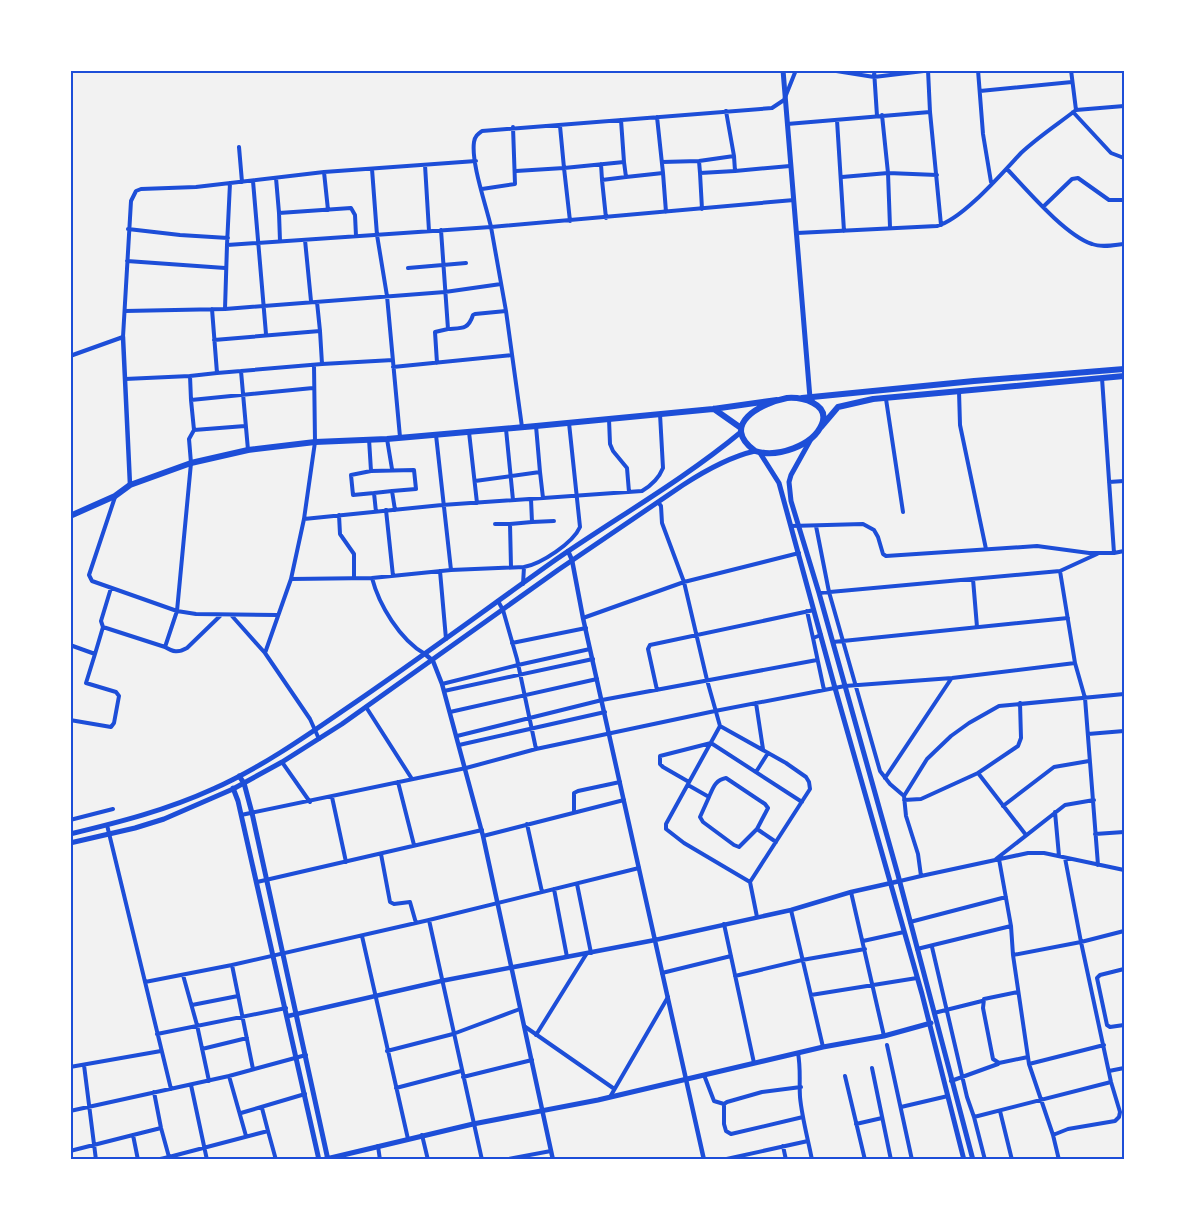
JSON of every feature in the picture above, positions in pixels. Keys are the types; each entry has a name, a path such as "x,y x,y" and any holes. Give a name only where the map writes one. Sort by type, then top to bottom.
{"main road":[{"path":"783,70 812,401 822,413 821,427"},
{"path":"70,516 115,496 130,485 190,463 248,450 315,442 387,439 506,429 713,409 777,400 802,398 812,401 963,382 1125,369"},
{"path":"973,1160 933,1022 916,978 835,688 799,553 789,482 812,437 838,407 873,399 1125,376"},
{"path":"70,834 155,812 229,781 281,753 446,640 568,551 707,459 741,430 752,412 777,400"},
{"path":"713,409 741,430 748,445 758,452 780,483 819,593 900,882 933,1014 948,1096 964,1160"},
{"path":"70,843 164,819 244,783 319,739 433,661 572,560 704,471 740,455 758,452 772,453 794,448 812,437"},
{"path":"239,776 244,783 252,813 284,954 306,1055 324,1159"},
{"path":"229,781 241,815 296,1057 324,1159"},
{"path":"324,1159 473,1124 610,1097 822,1047 884,1036 933,1022"}],"street":[{"path":"522,427 506,311 476,161 474,143 477,134 486,129 560,126 772,108 784,100 796,70"},
{"path":"830,70 874,77 929,71 930,112 941,225"},
{"path":"874,70 888,173 890,227"},
{"path":"978,70 983,134 992,183"},
{"path":"1071,70 1075,111 1111,153 1125,158"},
{"path":"980,92 1072,82"},
{"path":"797,233 941,225 961,213 1022,153 1075,111 1125,106"},
{"path":"726,111 735,171"},
{"path":"786,124 930,112"},
{"path":"657,117 666,212"},
{"path":"621,120 626,177"},
{"path":"837,120 842,177 843,231"},
{"path":"560,126 570,221"},
{"path":"482,189 513,185 516,182 513,127"},
{"path":"239,147 242,182"},
{"path":"662,162 699,161 734,156"},
{"path":"130,485 123,337 128,229 131,201 136,191 195,187 324,172 476,161"},
{"path":"699,161 702,209"},
{"path":"516,171 624,162"},
{"path":"601,164 606,218"},
{"path":"425,165 429,231"},
{"path":"700,173 790,166"},
{"path":"372,169 400,437"},
{"path":"1007,169 1070,231 1089,244 1102,246 1125,244"},
{"path":"324,172 328,210"},
{"path":"602,180 663,173"},
{"path":"842,177 888,173 936,175"},
{"path":"276,178 280,241"},
{"path":"1044,206 1072,179 1078,178 1109,200 1125,200"},
{"path":"253,181 266,334"},
{"path":"225,309 230,183"},
{"path":"227,245 570,221 794,200"},
{"path":"279,213 353,209 356,236"},
{"path":"128,229 228,238"},
{"path":"441,230 448,329"},
{"path":"305,240 311,302"},
{"path":"127,261 225,268"},
{"path":"408,268 466,263"},
{"path":"125,311 225,309 445,292 501,284"},
{"path":"317,302 322,364"},
{"path":"212,309 217,373"},
{"path":"437,363 435,333 464,328 470,324 473,315 476,314 506,311"},
{"path":"214,340 320,331"},
{"path":"70,356 123,337"},
{"path":"393,367 512,355"},
{"path":"125,379 393,360"},
{"path":"265,653 291,579 304,519 315,442 314,365"},
{"path":"241,371 248,450"},
{"path":"165,647 177,610 190,463 189,439 194,430 190,376"},
{"path":"1102,378 1114,553"},
{"path":"191,399 314,388"},
{"path":"959,390 960,425 986,549"},
{"path":"886,399 903,512"},
{"path":"304,519 442,505 642,491 661,475 663,468 660,414"},
{"path":"609,419 610,444 627,468 629,492"},
{"path":"291,579 372,578 451,570 524,567 538,563 576,535 580,527 569,423"},
{"path":"194,430 245,426"},
{"path":"536,426 543,498"},
{"path":"506,429 513,500"},
{"path":"469,431 477,503"},
{"path":"436,435 451,570"},
{"path":"369,439 371,471"},
{"path":"387,439 392,469"},
{"path":"392,469 416,471 414,490 353,495 350,478 353,473 371,471 392,469"},
{"path":"475,481 540,472"},
{"path":"1108,482 1125,481"},
{"path":"392,491 395,510"},
{"path":"374,494 376,512"},
{"path":"115,496 89,574 92,582 196,614 277,615"},
{"path":"531,499 532,522"},
{"path":"658,502 661,506 662,523 684,582 720,726 768,753 806,777 809,782 810,789 750,882 758,917"},
{"path":"386,510 393,576"},
{"path":"339,515 340,534 354,554 354,578"},
{"path":"495,524 554,521"},
{"path":"510,524 511,567"},
{"path":"794,526 863,524 870,527 878,537 881,549 886,556 1037,546 1100,553 1125,551"},
{"path":"816,526 829,592 880,771 904,798 921,799 978,773 1018,746 1021,738 1020,703"},
{"path":"568,551 572,560 704,1160"},
{"path":"583,618 684,582 799,553"},
{"path":"819,593 1060,571 1100,553"},
{"path":"522,584 524,567"},
{"path":"440,571 446,640"},
{"path":"1060,571 1075,663 1085,698 1098,865"},
{"path":"372,578 378,597 405,640 433,661 444,690 483,833 496,903 553,1160"},
{"path":"973,579 977,627"},
{"path":"71,721 109,727 114,723 119,696 116,692 86,683 103,627 101,621 111,588"},
{"path":"498,601 503,610 518,665 536,749"},
{"path":"657,690 648,649 650,645 814,610"},
{"path":"807,611 824,690"},
{"path":"103,627 176,652 187,648 220,616"},
{"path":"231,616 265,653 283,677 319,739"},
{"path":"832,642 1068,618"},
{"path":"512,644 586,628"},
{"path":"813,638 821,635"},
{"path":"70,645 95,654"},
{"path":"442,684 591,649"},
{"path":"444,690 593,659"},
{"path":"457,736 602,700 817,660"},
{"path":"241,815 466,768 536,749 845,686 952,678 1075,663"},
{"path":"885,778 952,678"},
{"path":"450,712 598,679"},
{"path":"921,876 919,859 906,816 904,798 927,759 951,736 992,708 1020,703 1125,694"},
{"path":"756,703 763,750"},
{"path":"366,707 412,779"},
{"path":"459,745 605,712"},
{"path":"720,726 666,824 666,829 684,843 750,882"},
{"path":"1088,734 1125,731"},
{"path":"709,797 663,767 659,760 660,756 711,743 802,802"},
{"path":"756,772 768,753"},
{"path":"1003,806 1054,767 1089,761"},
{"path":"282,762 310,802"},
{"path":"978,773 1026,835"},
{"path":"726,778 765,804 768,808 758,829 739,847 703,822 700,817 714,784 726,778"},
{"path":"398,782 414,845"},
{"path":"574,812 574,793 620,782"},
{"path":"332,797 346,862"},
{"path":"256,882 414,845 527,824 624,800"},
{"path":"997,859 1065,805 1094,800"},
{"path":"70,820 113,809"},
{"path":"1055,812 1059,856"},
{"path":"527,824 542,892"},
{"path":"107,825 171,1089"},
{"path":"758,829 776,842"},
{"path":"1095,834 1125,832"},
{"path":"288,1016 441,981 655,940 791,910 851,892 1028,853 1044,853 1125,870"},
{"path":"381,854 390,902 394,904 410,902 416,923"},
{"path":"1053,1135 1068,1129 1115,1121 1119,1118 1120,1112 1111,1082 1065,858"},
{"path":"997,859 1011,926 1029,1064 1059,1160"},
{"path":"145,982 362,936 639,868"},
{"path":"536,1035 589,953 577,884"},
{"path":"554,889 567,957"},
{"path":"851,892 884,1036"},
{"path":"910,922 1006,897"},
{"path":"791,910 822,1047"},
{"path":"429,920 482,1160"},
{"path":"724,924 754,1063"},
{"path":"917,949 1011,926"},
{"path":"1013,955 1125,931"},
{"path":"863,941 904,932"},
{"path":"362,936 408,1139"},
{"path":"932,947 946,1011 985,1160"},
{"path":"735,976 802,960 865,949"},
{"path":"663,973 731,956"},
{"path":"232,965 254,1069"},
{"path":"1125,969 1100,975 1097,978 1107,1025 1110,1027 1125,1025"},
{"path":"183,975 209,1081"},
{"path":"810,995 916,978"},
{"path":"933,1014 987,998 1018,992"},
{"path":"192,1005 238,996"},
{"path":"610,1097 613,1088 668,997"},
{"path":"982,1001 993,1059 999,1064"},
{"path":"157,1034 286,1008"},
{"path":"387,1051 453,1034 520,1009"},
{"path":"524,1026 613,1088"},
{"path":"202,1048 247,1038"},
{"path":"887,1045 912,1160"},
{"path":"1029,1064 1104,1045"},
{"path":"70,1067 161,1051"},
{"path":"798,1053 803,1117 812,1160"},
{"path":"70,1111 209,1081 306,1055"},
{"path":"951,1081 999,1064 1028,1057"},
{"path":"463,1077 532,1060"},
{"path":"84,1065 96,1160"},
{"path":"872,1068 891,1160"},
{"path":"1109,1071 1125,1068"},
{"path":"396,1088 461,1071"},
{"path":"704,1075 714,1101 724,1104 762,1092 801,1087"},
{"path":"229,1076 246,1136"},
{"path":"845,1076 865,1160"},
{"path":"974,1117 1041,1102 1111,1082"},
{"path":"191,1085 207,1160"},
{"path":"154,1092 169,1157"},
{"path":"241,1113 305,1094"},
{"path":"901,1107 948,1096"},
{"path":"724,1104 724,1124 726,1131 731,1134 803,1117"},
{"path":"262,1108 276,1160"},
{"path":"1000,1111 1012,1160"},
{"path":"856,1124 882,1118"},
{"path":"70,1150 161,1128"},
{"path":"156,1160 268,1131"},
{"path":"133,1135 138,1160"},
{"path":"422,1136 428,1160"},
{"path":"722,1160 808,1141"},
{"path":"378,1146 380,1160"},
{"path":"783,1146 786,1160"},
{"path":"503,1160 551,1150"}]}
